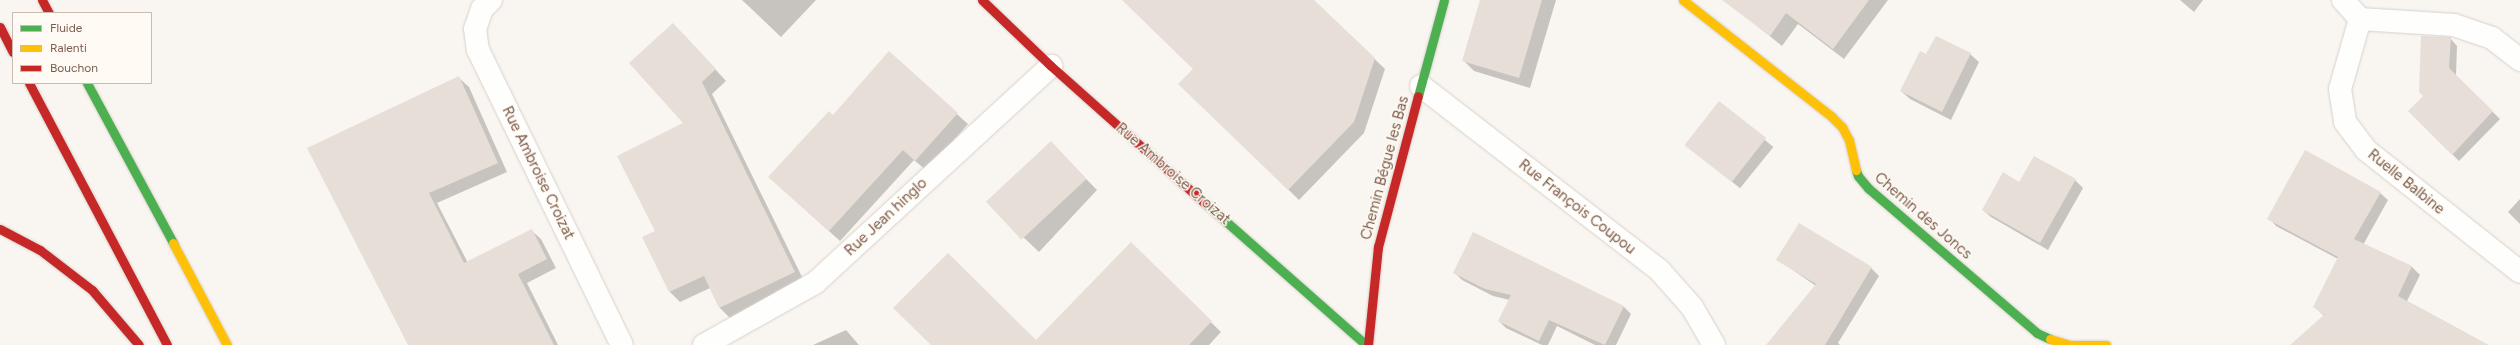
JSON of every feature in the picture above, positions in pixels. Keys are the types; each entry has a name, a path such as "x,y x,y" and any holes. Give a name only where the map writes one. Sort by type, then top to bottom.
{"main road":[{"path":"42,0 48,12"},
{"name":"Rue Ambroise Croizat","path":"982,0 1051,66 1367,345"},
{"name":"Chemin Bégue les Bas","path":"1367,345 1378,247 1444,0"},
{"name":"Chemin des Joncs","path":"1683,0 1831,116 1842,127 1849,140 1858,176 1868,188 2037,333 2053,341 2070,345 2106,345"},
{"path":"0,27 12,50"},
{"path":"30,84 167,345"},
{"path":"88,84 227,345"},
{"path":"0,229 40,250 92,290 139,345"}],"street":[{"name":"Rue Ambroise Croizat","path":"491,0 482,9 475,29 478,50 622,345"},
{"path":"2343,0 2360,19 2454,25 2492,38 2520,60"},
{"name":"Ruelle Balbine","path":"2360,19 2340,89 2344,122 2366,150 2520,272"},
{"name":"Rue Jean hinglo","path":"704,345 815,283 1051,66"},
{"name":"Rue François Coupou","path":"1421,86 1660,271 1692,307 1714,345"}],"building":[{"path":"1122,0 1314,0 1375,58 1354,122 1288,190 1178,84 1193,69"},
{"path":"1480,0 1542,0 1519,78 1462,61"},
{"path":"1722,0 1869,0 1833,49 1786,13 1770,36"},
{"path":"673,23 716,69 702,82 795,272 719,308 704,276 669,292 642,237 655,231 617,156 683,123 629,63"},
{"path":"1936,36 1971,53 1942,112 1900,91 1920,51 1926,54"},
{"path":"2421,36 2451,37 2449,68 2493,111 2452,155 2408,111 2423,96 2419,92"},
{"path":"889,51 958,113 915,161 903,150 829,231 768,177 829,111 833,115"},
{"path":"459,76 498,163 429,193 464,263 532,229 547,259 518,274 554,345 408,345 307,148"},
{"path":"1719,101 1766,138 1732,182 1685,145"},
{"path":"1051,141 1086,179 1021,240 986,202"},
{"path":"2305,150 2381,192 2354,239 2412,266 2398,296 2488,345 2290,345 2324,315 2313,307 2338,257 2267,219"},
{"path":"2034,156 2076,179 2040,243 1982,210 2003,172 2019,182"},
{"path":"1799,223 1872,267 1825,345 1766,345 1816,284 1776,260"},
{"path":"1473,232 1624,306 1605,345 1549,320 1539,341 1498,321 1511,295 1485,289 1453,273"},
{"path":"1131,242 1212,321 1189,345 931,345 893,308 948,253 1036,340"}],"traffic: fast":[{"path":"1418,96 1444,0"},
{"path":"88,84 173,243"},
{"path":"1856,170 1858,176 1868,188 2037,333 2050,339"},
{"path":"1205,203 1366,345"}],"traffic: slow":[{"path":"1683,0 1831,116 1842,127 1849,140 1856,170"},
{"path":"173,243 227,345"},
{"path":"2050,339 2070,345 2106,345"}],"traffic: jam":[{"path":"42,0 48,12"},
{"path":"982,0 1051,66 1205,203"},
{"path":"0,27 12,50"},
{"path":"30,84 167,345"},
{"path":"1368,345 1378,247 1418,96"},
{"path":"0,229 40,250 92,290 139,345"}]}
